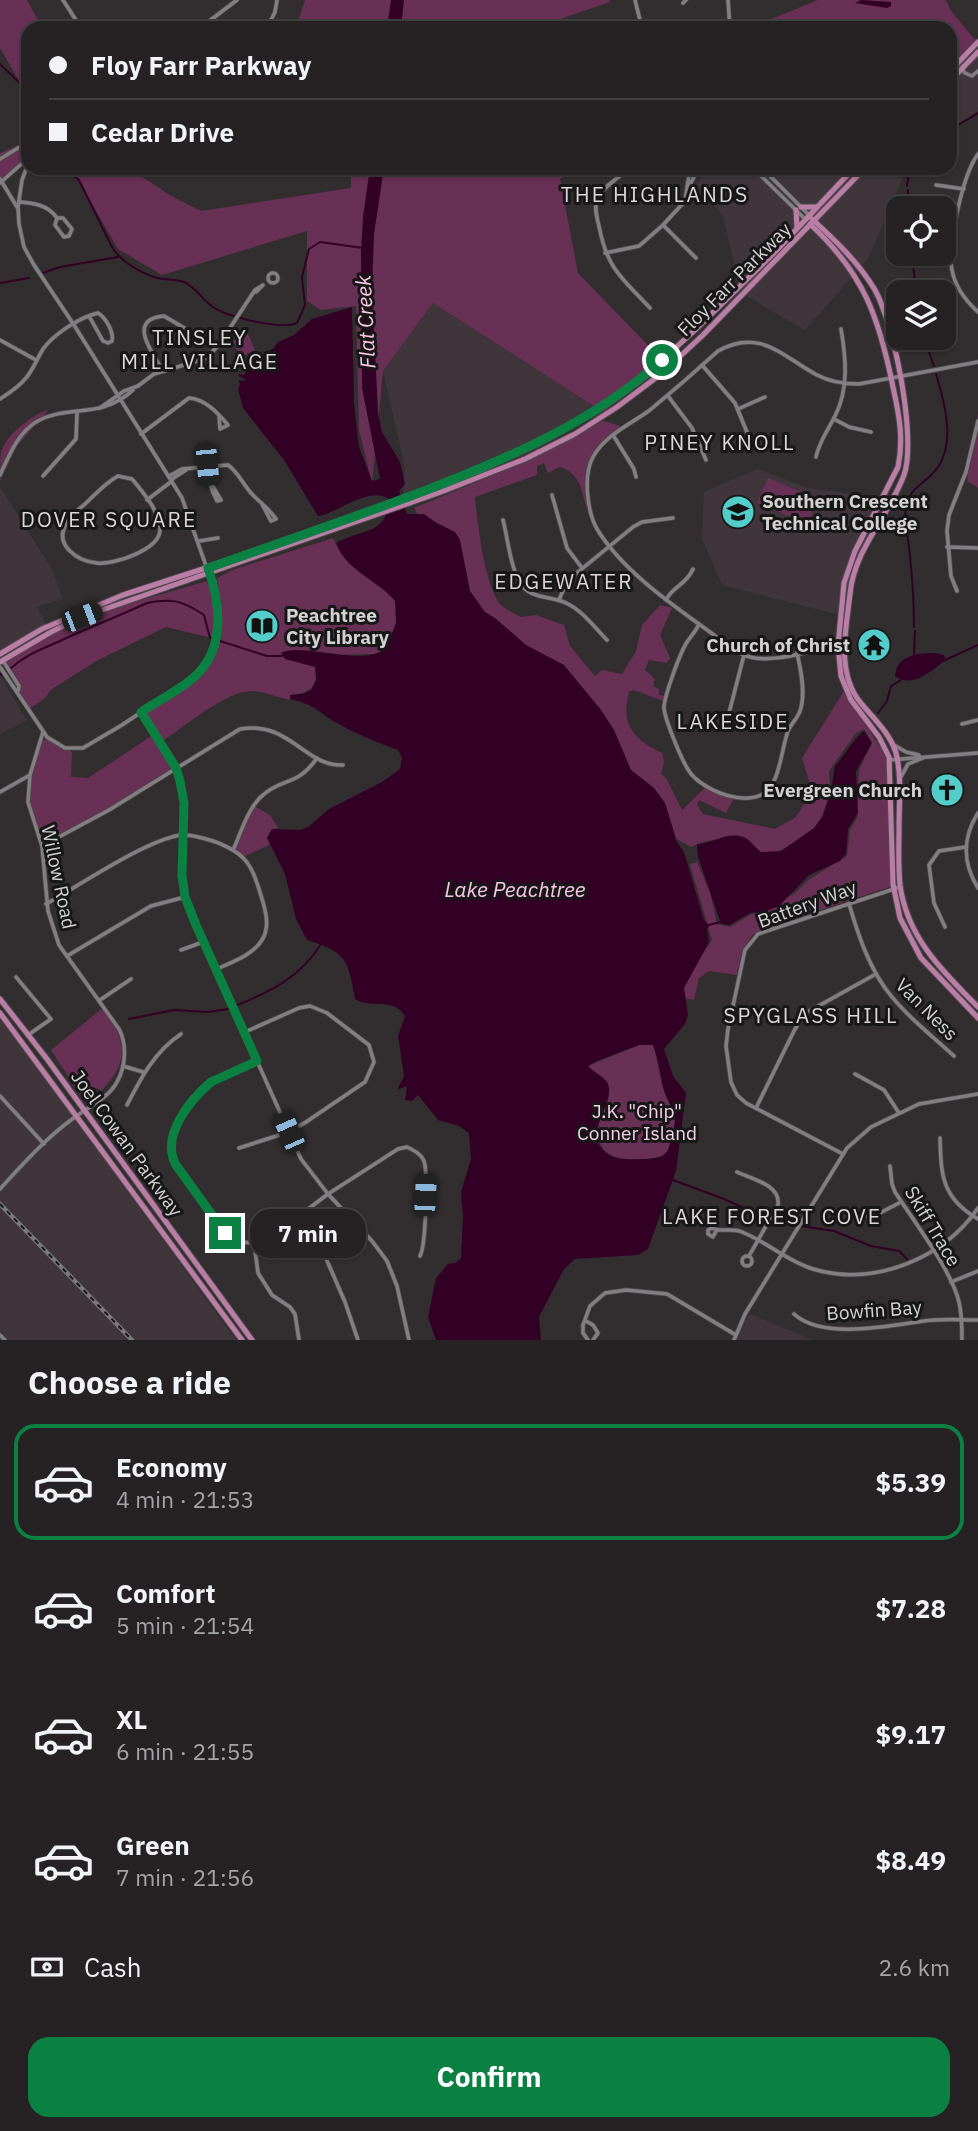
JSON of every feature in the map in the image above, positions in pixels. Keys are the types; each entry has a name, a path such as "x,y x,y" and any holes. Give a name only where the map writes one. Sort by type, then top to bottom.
{"main road":[{"path":"957,64 978,42"},
{"path":"957,74 978,52"},
{"name":"Floy Farr Parkway","path":"1,660 43,629 86,609 123,595 209,571 380,511 525,459 575,434 661,374 703,335 847,175"},
{"name":"Floy Farr Parkway","path":"412,499 476,472 587,416 646,375 799,230 813,223 858,175"},
{"path":"817,207 799,209 799,230 822,231"},
{"path":"823,213 822,231 871,303 878,321 901,428 901,453 891,482 848,567 841,599 841,676 879,737 889,760 900,918 922,958 978,1018"},
{"path":"807,217 851,258 880,299 891,333 908,422 904,477 856,568 841,646"},
{"path":"858,704 892,743 897,759 897,888 907,916 919,940 938,967 978,1007"},
{"name":"Joel Cowan Parkway","path":"0,999 252,1340"},
{"name":"Joel Cowan Parkway","path":"0,1013 242,1340"}],"street":[{"path":"63,0 76,21"},
{"path":"209,21 237,0"},
{"path":"270,21 277,0"},
{"path":"635,0 640,21"},
{"path":"728,0 730,21"},
{"path":"962,69 972,76 978,71"},
{"path":"0,159 21,146"},
{"path":"978,154 971,165 954,229 951,268 964,297 978,312"},
{"path":"18,205 1,181 21,164"},
{"path":"1,660 50,740 62,747 83,748 193,678 207,661 219,626 216,594 187,508 30,258 21,236 18,205 24,175"},
{"path":"622,175 597,198 596,212 605,253 613,269 650,308"},
{"path":"605,253 639,247 663,225 685,201 690,175"},
{"path":"689,186 695,175"},
{"path":"760,175 799,209"},
{"path":"769,175 807,217"},
{"path":"936,185 964,189"},
{"path":"776,191 780,186"},
{"path":"18,205 47,207 57,218 63,218 72,229 69,236 64,237 55,225 57,218"},
{"path":"663,225 696,258"},
{"path":"0,475 15,444 34,424 52,416 100,408 150,377 207,358 256,292 268,281"},
{"path":"0,399 26,379 52,339 89,316 98,313 102,315 111,330 112,341 103,341 89,316"},
{"path":"163,371 145,341 144,330 147,324 161,315 191,332"},
{"path":"816,457 840,404 844,384 846,364 841,329"},
{"path":"0,340 36,360"},
{"path":"841,646 762,659 744,655 699,624 666,600 610,545 597,528 592,516 588,479 590,464 596,452 613,435 727,346 742,343 762,344 777,349 817,375 844,384 859,384 978,362"},
{"path":"702,365 724,388 738,409 751,442"},
{"path":"667,395 692,428 706,460"},
{"path":"738,409 765,397"},
{"path":"141,434 189,398 203,402 219,415"},
{"path":"43,476 76,439 78,413"},
{"path":"834,419 849,427 871,432"},
{"path":"957,591 951,576 947,547 949,515 966,472 978,421"},
{"path":"613,435 636,477"},
{"path":"147,500 187,468 222,464 232,467 262,504 271,521 275,519 267,505 262,504"},
{"path":"207,465 209,488 217,501 221,500 209,480"},
{"path":"123,476 132,479 147,500 160,525 157,540 151,547 116,560 99,563 72,554 66,546 63,531 68,521 113,478 123,476"},
{"path":"552,495 567,548 582,568"},
{"path":"559,600 567,582 638,524 673,518"},
{"path":"503,520 520,583 529,591 574,607 607,640"},
{"path":"199,541 218,538"},
{"path":"947,547 978,548"},
{"path":"666,600 668,595 687,580 693,569"},
{"path":"699,624 686,643 676,668 666,696 665,716 689,771 708,787 725,794 742,798 758,797 768,791 774,782 789,726 800,712 802,679 797,653"},
{"path":"728,717 744,655"},
{"path":"141,712 176,768 184,803 182,875 185,897 203,942 308,1170 387,1261 397,1286 409,1340"},
{"path":"962,724 978,720"},
{"path":"42,846 109,810 230,733 246,728 260,728 279,734 317,758 343,765"},
{"name":"Willow Road","path":"43,732 30,775 29,809 42,846 47,904 54,932 67,956 122,1033 123,1066"},
{"path":"892,743 911,754 938,755"},
{"path":"889,760 978,753"},
{"path":"899,791 902,772 908,764 938,755"},
{"path":"234,848 258,799 268,791 304,775 317,758"},
{"path":"0,792 30,775"},
{"path":"978,813 971,826 966,847 968,869 978,888"},
{"path":"47,904 148,846 183,835 234,848 251,869 264,905 267,925 262,940 256,947 216,969"},
{"path":"945,927 934,903 929,865 939,851 966,847"},
{"name":"Battery Way","path":"843,1154 741,1099 733,1089 726,1050 728,1029 745,950 758,934 897,888"},
{"path":"67,956 151,906 185,897"},
{"name":"Van Ness","path":"849,904 860,941 887,990 954,1056"},
{"path":"181,950 203,942"},
{"path":"756,1108 804,1014 876,974"},
{"path":"16,977 51,1018 28,1035"},
{"path":"100,1000 131,979"},
{"path":"239,1148 289,1132 365,1082 374,1062 369,1045 327,1013 310,1006 299,1008 244,1032"},
{"path":"127,1105 143,1072 164,1047 181,1034"},
{"path":"257,1061 211,1082 199,1093 178,1125 170,1147 176,1165 222,1229 239,1242 254,1243 271,1237 328,1194 398,1149 408,1147 423,1158 427,1171 421,1256"},
{"path":"0,1189 44,1144 114,1087 123,1066 143,1072"},
{"path":"855,1074 884,1090 899,1113"},
{"path":"588,1340 583,1333 590,1306 605,1293 615,1290 649,1291 676,1298 735,1337 746,1314 843,1154 871,1127 899,1113 933,1100 978,1094"},
{"path":"0,1096 44,1144"},
{"path":"940,1138 944,1184 953,1200 978,1219"},
{"name":"Skiff Trace","path":"890,1166 892,1184 901,1202 951,1282 959,1302 962,1340"},
{"path":"737,1172 766,1185 776,1193 779,1201 749,1256"},
{"path":"847,1216 874,1216 901,1202"},
{"path":"716,1231 739,1230 811,1268 834,1273 882,1271 911,1263 957,1234 978,1208"},
{"path":"300,1216 318,1240 358,1340"},
{"path":"254,1243 258,1273 272,1295 290,1307 295,1314 299,1340"},
{"path":"951,1282 978,1271"},
{"name":"Bowfin Bay","path":"793,1314 801,1321 822,1328 887,1327 924,1321 978,1320"},
{"path":"586,1321 596,1329 597,1336 593,1340"},
{"path":"0,1335 5,1340"}],"shaded area":[{"path":"978,39 978,111 957,124 957,62"},
{"path":"703,175 904,175 895,196 886,196 886,217 868,259 805,330 741,293 723,216 697,184"},
{"path":"433,303 603,412 535,450 463,481 408,500 403,494 405,468 383,371"},
{"path":"757,469 808,488 892,499 854,574 848,617 722,585 702,539 704,492"},
{"path":"0,487 52,569 63,599 37,607 46,624 0,652"},
{"path":"0,676 27,720 0,734"},
{"path":"0,1019 12,1033 236,1340 0,1340"},
{"path":"750,1314 813,1340 733,1340"}],"green space":[{"path":"0,0 27,0 38,21 21,21 21,84 0,48"},
{"path":"305,0 610,2 554,21 298,21"},
{"path":"818,0 946,0 951,11 976,41 957,62 957,21 770,21"},
{"path":"16,146 21,161 0,185 0,153"},
{"name":"Flat Creek","path":"75,175 140,175 171,196 201,211 351,188 351,175 566,175 560,179 578,273 667,365 603,412 433,303 383,371 372,483 359,430 356,306 321,310 307,301 307,231 162,275 118,249"},
{"path":"248,334 255,350 241,357 233,341"},
{"path":"49,409 17,446 0,481 1,453 8,439 27,421"},
{"path":"978,413 978,488 967,481"},
{"path":"603,421 621,426 601,446 591,462 588,482 589,510 580,484 573,474 560,467 548,473 544,463 537,466 537,475 475,497 487,571 496,598 502,606 521,617 536,615 564,625 570,646 595,676 602,670 622,674 636,651 642,625 660,605 672,608 660,635 670,658 667,663 649,660 645,670 655,679 653,686 659,689 659,695 666,696 663,701 634,690 629,692 626,713 637,736 662,753 664,762 661,774 666,778 682,810 705,788 734,798 726,813 699,800 697,805 703,814 775,829 796,817 812,791 802,758 844,691 885,755 890,887 752,935 741,955 737,975 709,971 699,978 694,1000 680,997 689,974 712,940 690,864 697,862 710,892 717,924 730,927 795,893 808,880 847,856 850,830 857,818 859,770 872,743 864,729 856,733 829,771 831,801 822,831 768,856 730,841 712,840 691,847 671,836 478,612 414,508 525,462"},
{"path":"768,478 818,499 808,524 757,503"},
{"path":"333,538 354,566 396,601 396,623 386,649 375,654 328,655 315,667 316,680 312,688 290,695 290,700 261,692 243,692 206,710 162,741 176,768 109,810 42,846 29,809 30,775 42,741 46,739 72,752 71,777 88,778 153,735 161,741 146,717 148,710 188,684 201,672 218,644 221,626 217,578 235,569"},
{"path":"207,581 217,617 216,639 166,627 98,660 52,689 44,699 29,709 3,661 82,617"},
{"path":"254,806 270,815 278,828 270,832 269,845 243,857 234,848"},
{"path":"104,1007 117,1030 122,1050 121,1059 118,1069 102,1090 92,1087 80,1095 51,1050"},
{"name":"J.K. \"Chip\" Conner Island","path":"639,1045 653,1045 664,1091 675,1119 665,1154 628,1160 609,1154 599,1139 598,1128 609,1088 603,1078 588,1066"}],"water":[{"path":"391,0 404,0 402,21 388,21"},
{"path":"861,0 891,2 891,6 887,8 855,3"},
{"name":"Lake Peachtree","path":"369,175 383,175 374,234 372,289 378,412 382,432 400,462 405,484 399,491 407,514 424,514 455,532 460,540 470,591 485,612 526,645 564,665 601,710 614,730 631,770 654,788 665,803 677,842 684,852 704,920 710,926 707,928 709,942 684,988 688,1015 685,1024 664,1049 673,1076 686,1093 676,1171 648,1249 638,1255 575,1259 564,1269 539,1317 541,1340 436,1340 428,1317 436,1278 448,1264 461,1258 461,1192 471,1159 469,1133 459,1126 438,1120 418,1095 412,1101 405,1100 407,1086 397,1090 404,1076 398,1036 405,1016 394,1006 355,999 350,975 343,959 330,949 307,940 296,919 285,874 267,838 272,829 300,830 308,827 329,809 382,782 400,769 402,758 398,750 335,722 310,706 290,699 290,695 311,690 316,680 315,667 285,659 281,653 302,650 361,656 386,649 396,623 395,601 347,561 336,543 378,526 387,512 390,500 373,495 318,516 284,460 243,408 238,389 239,380 245,379 238,376 239,374 244,375 248,368 246,366 274,348 278,342 294,335 312,319 352,307 354,404 359,447 372,481 380,479 362,388 361,252","holes":["639,1045 653,1045 663,1087 675,1118 668,1149 661,1157 652,1159 616,1158 600,1146 597,1138 597,1129 609,1092 608,1084 588,1066"]},
{"path":"935,653 944,655 945,660 922,677 908,681 895,676 904,659"},
{"path":"864,731 872,743 856,771 858,813 848,829 846,854 840,861 809,875 779,906 750,913 730,925 721,924 698,857 697,844 737,836 748,840 761,852 781,851 814,828 822,817 831,791 835,766"}],"waterway":[{"path":"0,64 21,84"},
{"path":"957,126 978,113"},
{"path":"73,175 79,180 112,247 126,262 157,278 184,282 213,307 242,318 267,324 297,323 305,305 302,277 309,249 320,242 363,248"},
{"path":"907,186 909,175"},
{"path":"908,190 908,196"},
{"path":"43,273 60,267 118,257"},
{"path":"913,266 915,280"},
{"path":"0,283 29,278"},
{"path":"928,350 934,366"},
{"path":"914,627 905,515 911,494 934,472 945,450 947,424 936,374"},
{"path":"10,669 41,649 147,603 171,601 190,607 204,615 210,638"},
{"path":"914,655 915,631"},
{"path":"220,641 267,656 282,656"},
{"path":"943,661 978,645"},
{"path":"878,713 887,701 891,686 901,680"},
{"path":"709,925 720,922"},
{"path":"235,1006 284,982 304,966 321,944"},
{"path":"129,1019 174,1010 208,1012 228,1009"},
{"path":"673,1180 774,1222 834,1231 871,1246 899,1251 910,1262"}],"railway":[{"path":"0,1204 132,1340"}],"place":[{"name":"Southern Crescent Technical College","path":"738,512"},
{"name":"Peachtree City Library","path":"262,626"},
{"name":"Church of Christ","path":"874,645"},
{"name":"Evergreen Church","path":"947,790"}],"district":[{"name":"THE HIGHLANDS","path":"655,194"},
{"name":"TINSLEY MILL VILLAGE","path":"200,349"},
{"name":"PINEY KNOLL","path":"720,442"},
{"name":"DOVER SQUARE","path":"109,519"},
{"name":"EDGEWATER","path":"564,581"},
{"name":"LAKESIDE","path":"733,721"},
{"name":"SPYGLASS HILL","path":"811,1015"},
{"name":"LAKE FOREST COVE","path":"772,1216"}],"route":[{"path":"225,1233 173,1160 171,1141 187,1109 205,1087 257,1061 185,897 182,875 184,803 180,781 176,768 141,712 193,678 210,656 219,626 219,610 208,568 476,472 587,416 646,375 662,360"}]}
